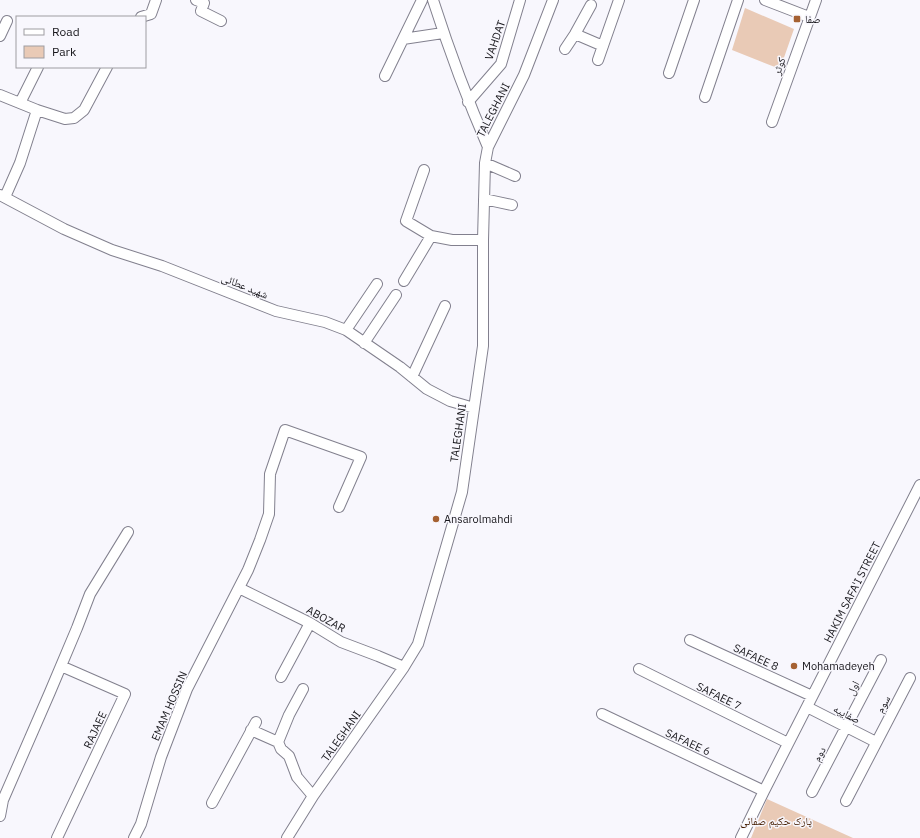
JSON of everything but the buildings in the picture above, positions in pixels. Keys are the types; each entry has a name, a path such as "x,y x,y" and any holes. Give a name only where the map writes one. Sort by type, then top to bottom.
{"street":[{"path":"144,16 151,14 156,0"},
{"path":"196,0 204,3 201,11 221,21"},
{"path":"385,76 422,0"},
{"path":"433,0 443,33 468,102 488,147"},
{"name":"VAHDAT","path":"468,102 501,64 520,0"},
{"name":"TALEGHANI","path":"287,838 313,796 404,667 418,644 462,492 483,346 484,199 485,163 488,147 524,75 553,0"},
{"path":"598,60 619,0"},
{"path":"669,73 694,0"},
{"path":"705,97 738,0"},
{"path":"765,0 809,17"},
{"name":"کوثر","path":"772,122 816,0"},
{"path":"565,49 575,34 590,5"},
{"path":"0,36 7,21"},
{"path":"403,39 443,33"},
{"path":"575,34 603,46"},
{"path":"20,103 38,68"},
{"path":"0,95 37,110 65,119 74,118 84,110 106,68"},
{"path":"2,196 20,163 37,110"},
{"path":"485,163 515,176"},
{"path":"424,170 406,221 431,236 452,240 483,240"},
{"name":"شهید عطائی","path":"2,196 64,229 112,250 162,266 276,311 325,322 346,330 400,367 427,389 444,398 474,408"},
{"path":"484,199 512,205"},
{"path":"404,281 431,236"},
{"path":"346,330 377,284"},
{"path":"364,343 396,294"},
{"path":"412,377 445,306"},
{"name":"EMAM HOSSIN","path":"134,838 141,824 161,757 187,689 248,570 260,540 269,514 270,474 285,430 361,457 339,507"},
{"name":"HAKIM SAFA'I STREET","path":"741,838 920,485"},
{"path":"0,816 3,800 61,666 90,594 128,532"},
{"name":"ABOZAR","path":"239,588 310,623 342,642 404,667"},
{"path":"281,677 310,623"},
{"name":"SAFAEE 8","path":"690,640 812,696"},
{"name":"اول","path":"846,727 881,660"},
{"name":"RAJAEE","path":"57,838 125,694 61,666"},
{"name":"SAFAEE 7","path":"639,669 788,743"},
{"name":"سوم","path":"846,801 910,678"},
{"path":"278,742 289,715 303,689"},
{"name":"صفاییه","path":"807,707 876,742"},
{"name":"SAFAEE 6","path":"602,714 764,791"},
{"path":"212,803 253,726 278,742 281,748 289,756 297,777 313,796"},
{"name":"دوم","path":"812,792 846,727"}],"green space":[{"path":"745,8 794,29 780,69 732,50"},
{"name":"پارک حکیم صفائی","path":"767,799 853,838 751,838"}],"place":[{"name":"صفا","path":"797,19"},
{"name":"Ansarolmahdi","path":"436,519"},
{"name":"Mohamadeyeh","path":"794,666"}]}
